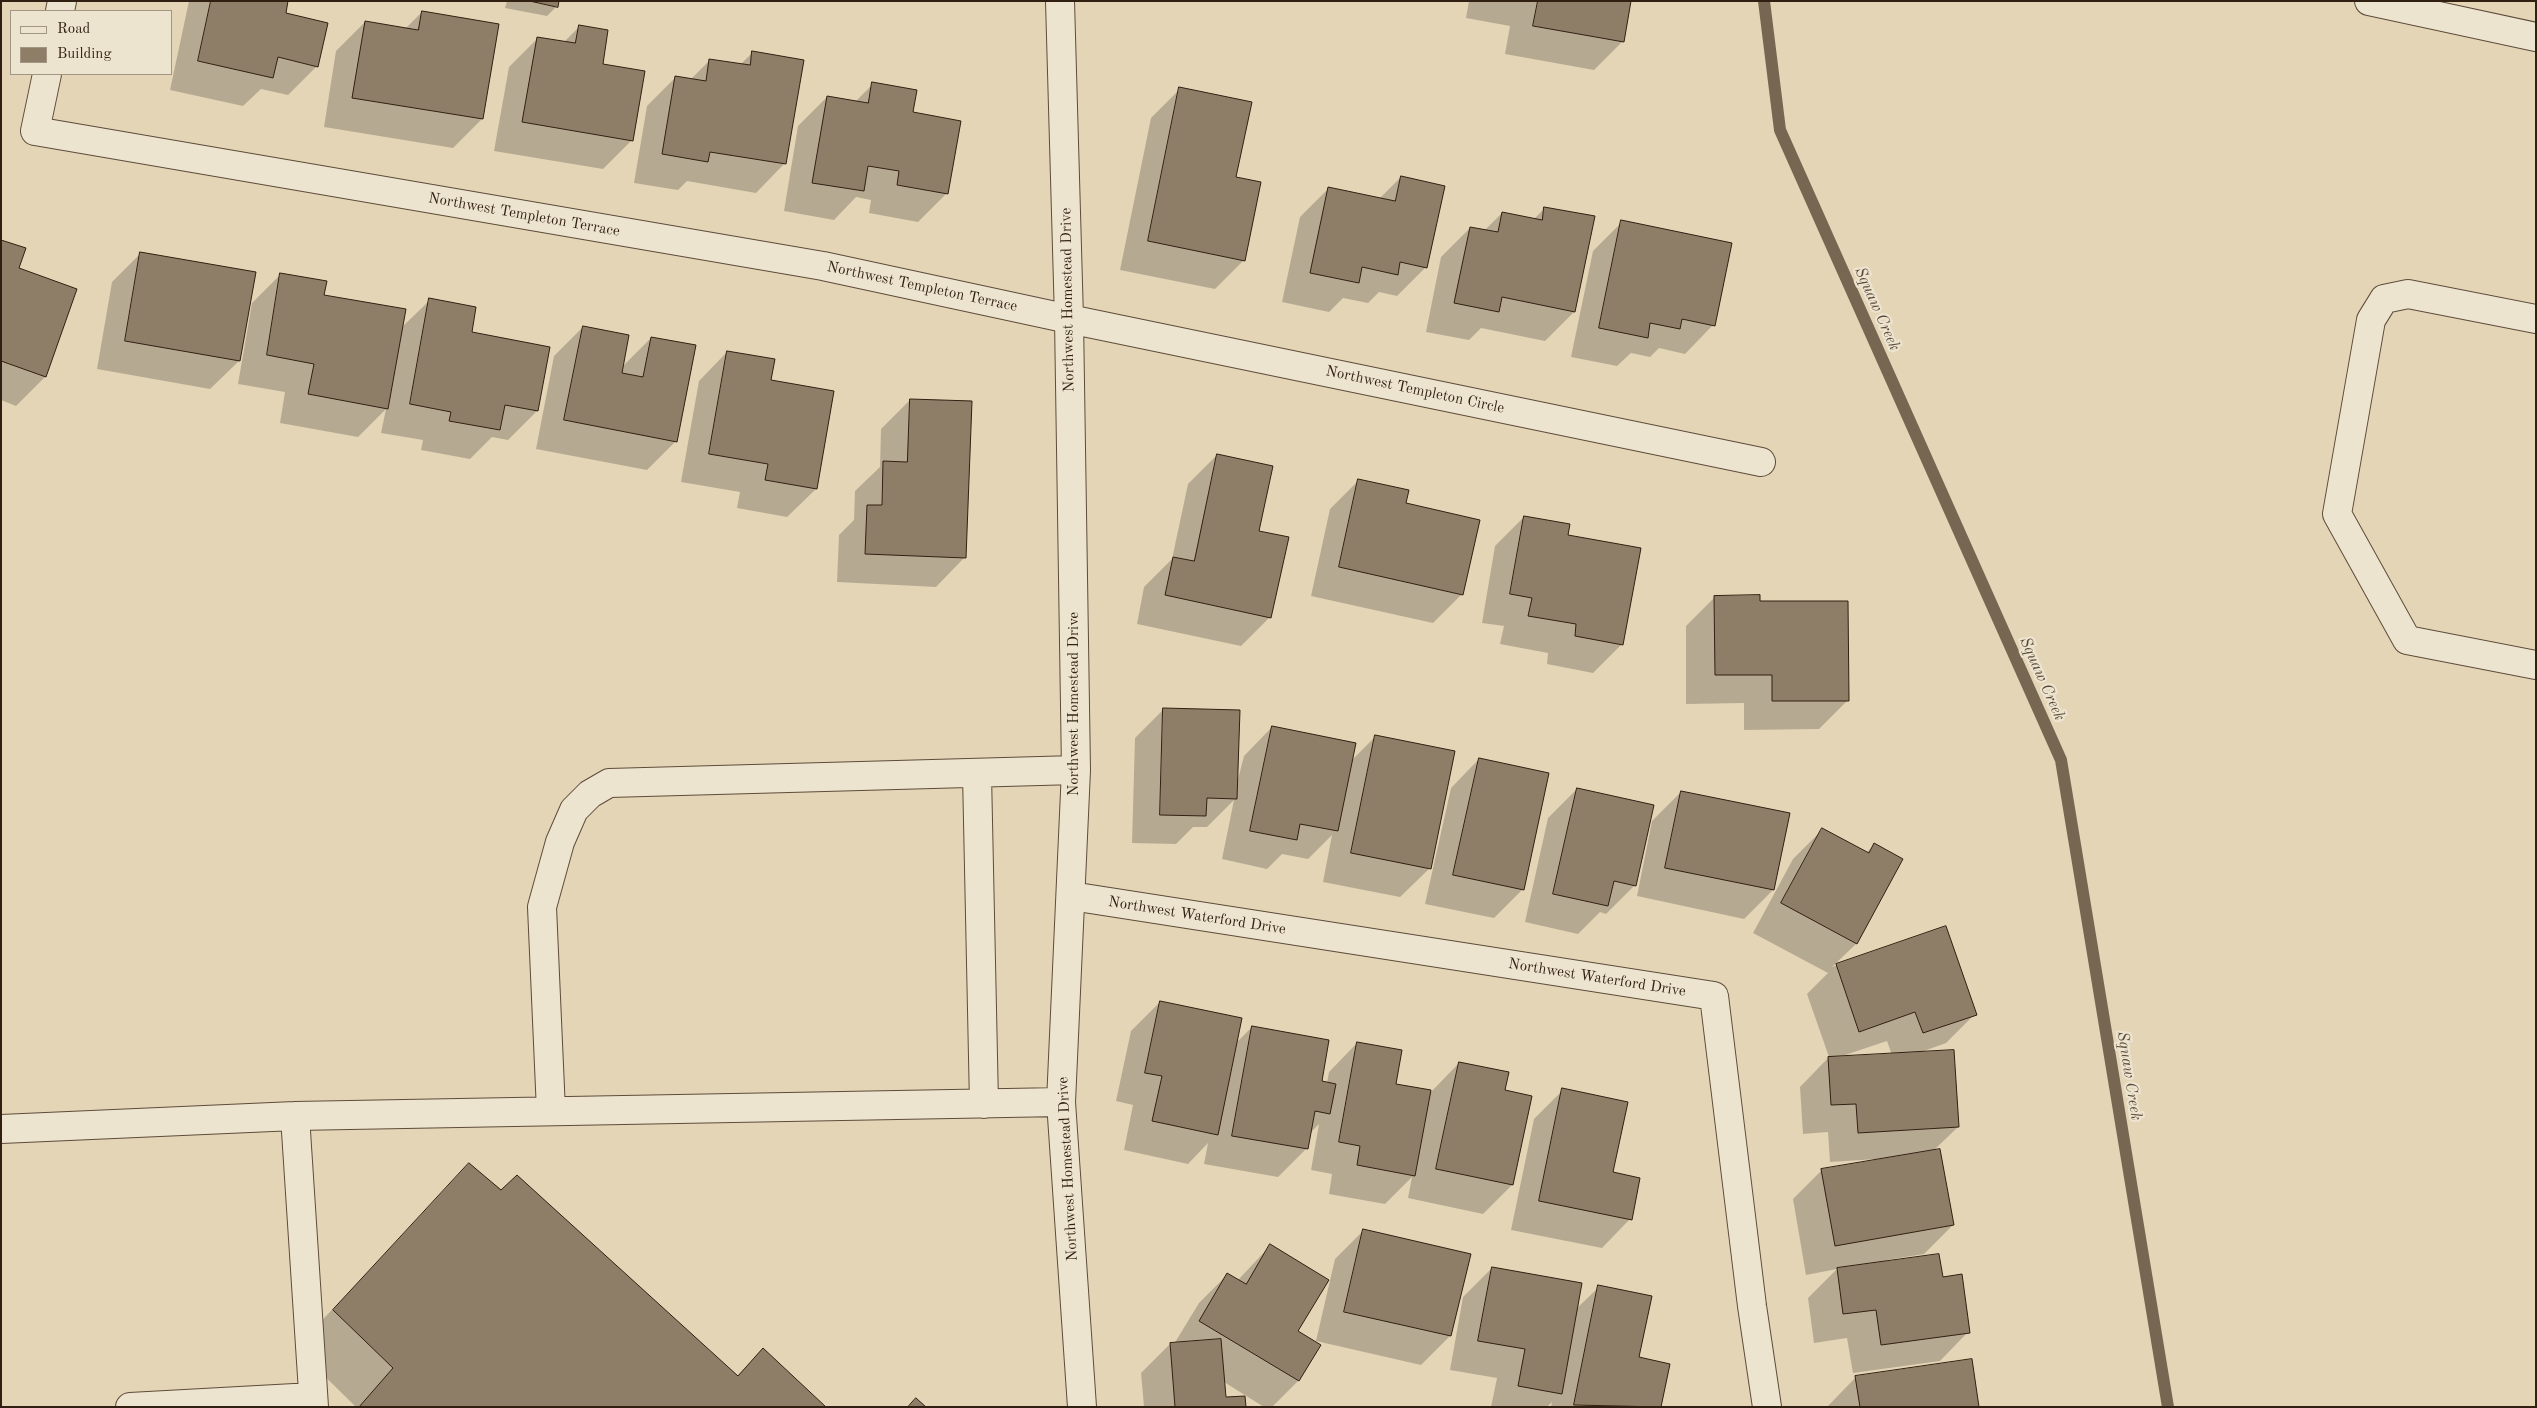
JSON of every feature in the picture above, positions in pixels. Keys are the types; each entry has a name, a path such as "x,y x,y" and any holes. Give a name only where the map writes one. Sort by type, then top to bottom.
{"street":[{"name":"Northwest Homestead Drive","path":"1060,1 1069,319 1076,770 1072,896 1061,1102 1082,1407"},
{"path":"2370,1 2445,8 2536,37"},
{"name":"Northwest Templeton Terrace","path":"47,75 35,131 823,266 1069,319"},
{"path":"2536,319 2408,294 2384,300 2371,320 2336,514 2407,640 2536,665"},
{"name":"Northwest Templeton Circle","path":"1069,319 1761,462"},
{"path":"551,1111 542,907 560,842 574,810 590,794 609,783 1076,770"},
{"path":"977,774 984,1104"},
{"name":"Northwest Waterford Drive","path":"1072,896 1714,996 1752,1306 1767,1407"},
{"path":"1,1129 295,1116 1061,1102"},
{"path":"130,1407 314,1402 295,1116"}],"building":[{"path":"211,1 288,1 286,13 328,23 318,67 278,57 273,78 198,61"},
{"path":"530,1 559,1 558,7"},
{"path":"1538,1 1631,1 1624,42 1533,26"},
{"path":"422,11 499,24 483,119 352,98 365,21 418,30"},
{"path":"579,25 608,30 603,64 645,71 633,141 522,122 537,37 575,43"},
{"path":"752,51 804,60 786,164 710,152 708,162 662,154 675,76 706,81 709,59 750,65"},
{"path":"872,82 917,90 913,112 961,121 948,194 897,185 899,171 868,166 864,191 812,183 827,96 868,103"},
{"path":"1179,87 1252,102 1236,177 1261,182 1245,261 1148,241"},
{"path":"1401,176 1445,186 1427,268 1400,262 1398,275 1362,267 1359,283 1310,273 1328,187 1395,201"},
{"path":"1544,207 1595,216 1575,312 1502,297 1499,312 1454,303 1470,227 1498,232 1502,212 1542,220"},
{"path":"1621,220 1732,243 1715,326 1682,319 1680,329 1650,323 1648,338 1599,328"},
{"path":"1,240 26,248 19,268 77,289 46,377 1,361"},
{"path":"140,252 256,272 240,361 125,341"},
{"path":"280,273 327,281 324,295 406,309 388,409 308,394 314,364 267,355"},
{"path":"429,298 476,307 472,332 550,347 538,411 505,405 500,430 449,421 451,412 410,404"},
{"path":"583,326 629,335 622,373 643,377 651,337 696,345 677,442 564,420"},
{"path":"727,351 775,359 771,380 834,391 817,489 765,480 768,464 709,454"},
{"path":"910,399 972,401 966,558 865,554 867,505 882,505 883,461 907,462"},
{"path":"1217,454 1273,466 1259,531 1289,537 1271,618 1165,595 1173,557 1194,561"},
{"path":"1358,479 1409,490 1406,503 1480,520 1463,595 1339,567"},
{"path":"1524,516 1570,524 1568,535 1641,548 1623,645 1575,636 1576,624 1528,616 1532,598 1510,594"},
{"path":"1760,595 1760,601 1848,601 1849,701 1772,701 1772,675 1715,675 1714,596"},
{"path":"1163,708 1240,710 1237,799 1207,798 1206,816 1160,815"},
{"path":"1272,726 1356,743 1338,831 1300,824 1297,840 1250,831"},
{"path":"1375,735 1455,751 1431,869 1351,853"},
{"path":"1479,758 1549,773 1524,890 1453,875"},
{"path":"1577,788 1654,805 1636,886 1614,881 1608,906 1553,894"},
{"path":"1681,791 1790,813 1774,890 1665,868"},
{"path":"1822,828 1869,853 1874,843 1903,859 1857,944 1781,903"},
{"path":"1946,926 1977,1015 1923,1033 1915,1012 1859,1032 1836,964"},
{"path":"1160,1001 1242,1018 1218,1135 1152,1121 1162,1076 1145,1073"},
{"path":"1252,1026 1329,1040 1322,1081 1336,1084 1330,1114 1315,1111 1308,1149 1232,1136"},
{"path":"1357,1042 1402,1050 1396,1084 1431,1090 1415,1176 1357,1165 1360,1146 1339,1142"},
{"path":"1954,1050 1959,1127 1858,1133 1856,1104 1831,1105 1828,1057"},
{"path":"1459,1062 1509,1072 1505,1090 1532,1096 1513,1185 1436,1169"},
{"path":"1562,1088 1628,1102 1613,1172 1640,1178 1632,1220 1539,1201"},
{"path":"1940,1149 1954,1225 1835,1246 1821,1169"},
{"path":"469,1163 501,1190 517,1175 738,1376 763,1348 826,1407 359,1407 393,1368 333,1310"},
{"path":"1363,1229 1471,1254 1451,1336 1344,1312"},
{"path":"1270,1244 1329,1280 1298,1331 1321,1345 1299,1381 1199,1321 1227,1273 1246,1284"},
{"path":"1939,1254 1943,1277 1962,1274 1970,1333 1881,1345 1876,1310 1843,1314 1837,1268"},
{"path":"1492,1267 1582,1283 1562,1394 1518,1386 1525,1349 1478,1341"},
{"path":"1598,1285 1652,1296 1639,1357 1670,1364 1661,1407 1574,1405"},
{"path":"1221,1339 1226,1397 1245,1396 1246,1407 1175,1407 1170,1343"},
{"path":"1972,1359 1979,1407 1860,1407 1855,1376"},
{"path":"916,1398 926,1407 908,1407"}],"waterway":[{"name":"Squaw Creek","path":"1764,1 1780,130 2061,760 2168,1407"}]}
